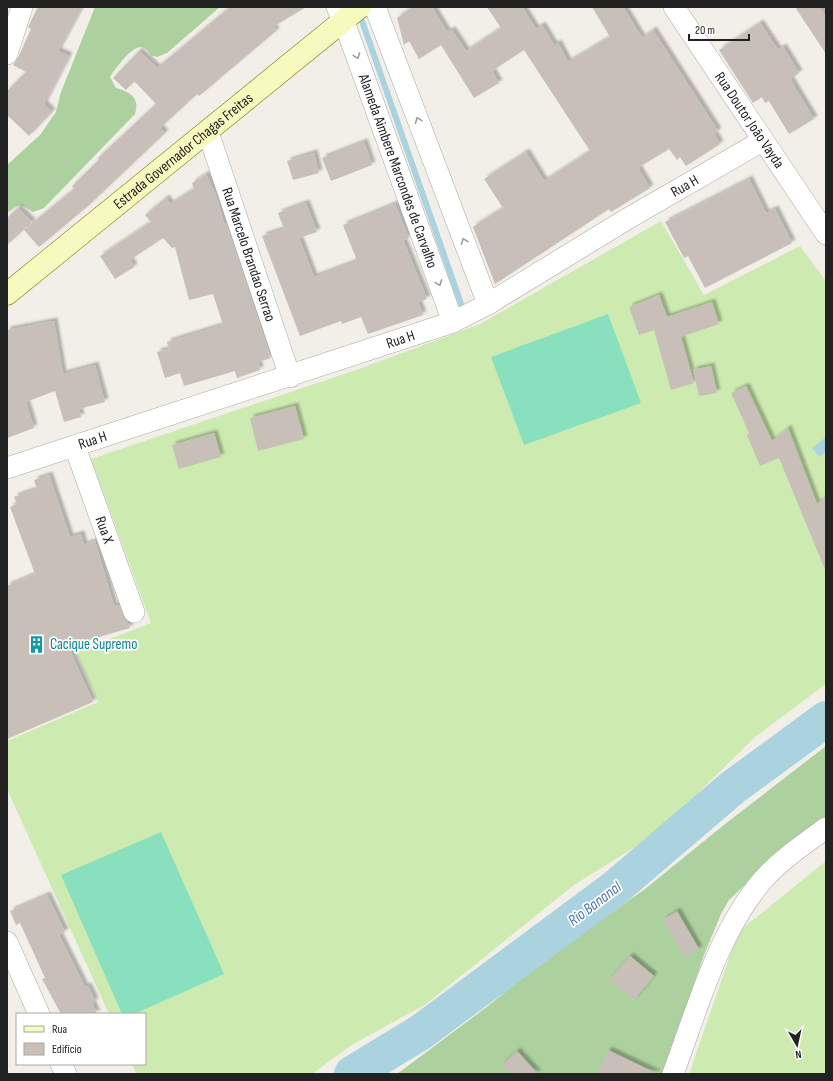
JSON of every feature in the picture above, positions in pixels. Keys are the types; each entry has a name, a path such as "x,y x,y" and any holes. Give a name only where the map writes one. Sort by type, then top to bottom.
{"main road":[{"name":"Estrada Governador Chagas Freitas","path":"7,294 208,132 347,11"}],"street":[{"path":"7,54 22,7"},
{"path":"375,7 488,304"},
{"name":"Rua Doutor João Vayda","path":"674,7 762,141 822,220"},
{"name":"Alameda Aimbere Marcondes de Carvalho","path":"347,11 453,322"},
{"name":"Rua Marcelo Brandao Serrao","path":"208,132 290,377"},
{"name":"Rua H","path":"7,468 290,377 453,322 488,304 633,216 762,141"},
{"name":"Rua X","path":"75,447 134,612"},
{"path":"672,1074 720,948 736,916 762,881 802,846 826,828"},
{"path":"7,942 39,1013"},
{"path":"62,1065 66,1074"}],"green space":[{"path":"95,7 220,7 167,53 157,57 151,55 142,47 138,47 133,50 120,63 110,77 116,88 133,96 136,104 135,114 44,208 33,212 25,207 17,206 7,213 7,165 40,135 56,112 61,92"},
{"path":"661,221 704,295 800,246 826,281 826,684 755,737 697,794 643,842 574,885 426,1004 350,1046 312,1074 136,1074 132,1065 146,1065 146,1013 109,1013 7,789 7,741 98,702 76,652 151,623 91,459 359,369 480,324"},
{"path":"608,314 641,403 524,445 491,357"},
{"path":"826,746 826,820 764,867 729,900 721,914 704,955 663,1074 397,1074 488,1006 543,961 645,889 725,824"},
{"path":"161,832 224,974 136,1013 122,1013 61,875"},
{"path":"826,861 826,1074 689,1074 733,947 743,928"}],"water":[{"path":"826,437 826,452 819,457 812,448"}],"building":[{"path":"38,7 82,7 58,51 69,56 44,104 52,112 29,136 7,115 7,91 26,72 13,65 18,58 31,29 28,27"},
{"path":"230,7 306,7 273,27 276,31 199,96 197,94 160,128 165,133 89,205 39,247 24,230 74,189 72,186 99,160 98,158 156,104 134,81 126,90 113,78 139,51 157,68"},
{"path":"413,7 432,7 447,32 452,30 466,51 501,28 487,7 522,7 536,29 542,25 554,45 558,43 568,62 610,37 592,7 623,7 642,38 653,30 718,131 714,134 720,144 686,166 680,157 677,160 669,149 638,168 650,188 611,212 609,209 495,284 473,227 503,208 484,179 526,152 544,181 590,151 524,50 492,71 499,83 474,98 441,45 419,59 409,41 404,45 397,18"},
{"path":"795,7 819,7 826,17 826,54"},
{"path":"760,23 778,50 783,47 799,73 790,79 814,119 789,134 769,101 765,103 762,97 753,103 719,50"},
{"path":"364,142 372,165 331,181 322,158"},
{"path":"314,153 319,173 293,180 287,161"},
{"path":"206,174 217,198 224,223 226,223 271,358 258,362 260,370 237,378 235,371 184,386 180,373 165,378 157,352 169,349 167,342 223,325 213,294 189,300 175,247 172,248 163,238 130,260 134,267 115,279 100,256 151,222 145,215 166,198 170,204 194,189 192,183"},
{"path":"749,179 766,213 775,209 792,243 705,288 688,256 684,258 665,222"},
{"path":"306,203 317,232 299,238 314,277 357,261 343,225 395,204 409,238 403,240 427,299 418,302 423,315 368,334 361,317 342,324 341,321 300,336 262,236 284,229 278,213"},
{"path":"18,208 32,222 7,245 7,218"},
{"path":"659,295 667,317 712,302 719,324 681,337 694,383 671,390 654,330 639,335 629,307"},
{"path":"54,321 63,374 95,365 105,402 79,409 81,417 64,422 55,391 26,402 34,428 7,438 7,330"},
{"path":"711,366 717,393 699,396 693,370"},
{"path":"746,386 772,441 788,428 817,504 826,497 826,572 779,458 760,466 747,435 749,433 731,393"},
{"path":"295,406 304,439 258,451 250,418"},
{"path":"214,433 221,457 179,469 172,445"},
{"path":"49,475 70,537 81,534 84,545 95,541 114,606 119,605 130,628 68,646 93,702 7,739 7,586 35,574 10,507 17,504 14,497 37,489 34,480"},
{"path":"47,895 65,932 59,935 85,987 88,986 95,1001 92,1003 97,1013 60,1013 42,979 45,978 20,923 16,925 10,911"},
{"path":"677,911 699,949 685,957 663,920"},
{"path":"630,956 654,976 634,1000 609,980"},
{"path":"608,1050 658,1074 597,1074"},
{"path":"517,1051 538,1074 510,1074 502,1065"}],"waterway":[{"path":"362,21 464,312"},
{"name":"Rio Bananal","path":"352,1074 421,1032 615,888 732,788 826,719"}],"place":[{"name":"Cacique Supremo","path":"37,644"}]}
